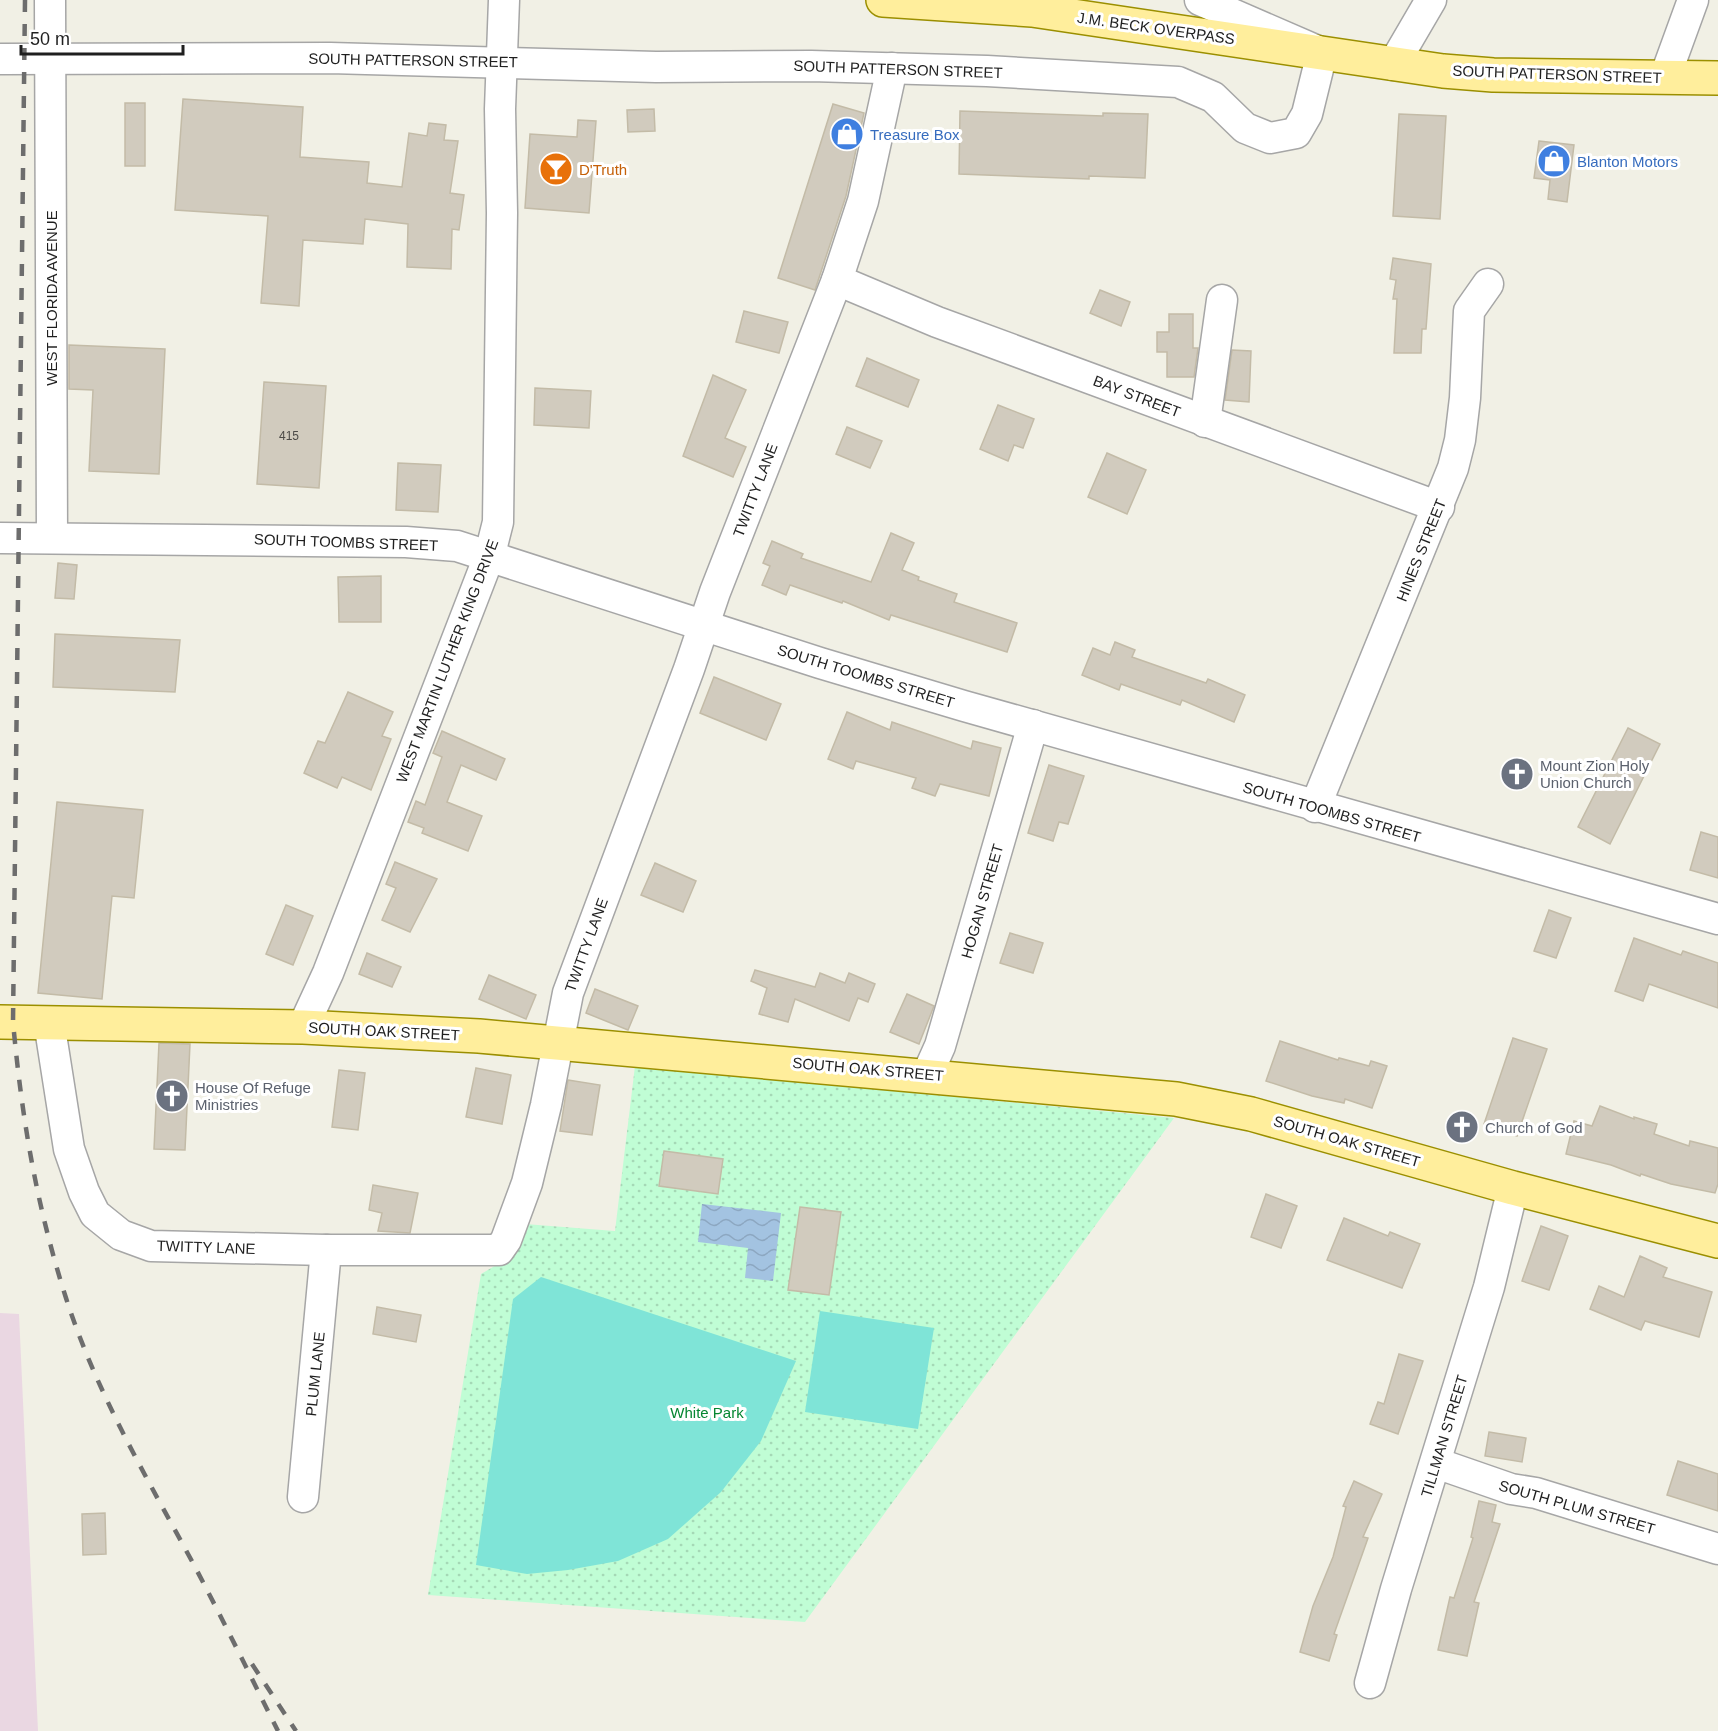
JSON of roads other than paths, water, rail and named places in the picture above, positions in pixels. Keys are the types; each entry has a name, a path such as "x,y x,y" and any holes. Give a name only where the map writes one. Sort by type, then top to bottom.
{"main road":[{"name":"J.M. BECK OVERPASS","path":"883,0 1032,10 1322,52"},
{"name":"SOUTH PATTERSON STREET","path":"1322,52 1393,64 1493,75 1718,78"},
{"name":"SOUTH OAK STREET","path":"0,1022 303,1026 559,1041 1135,1094 1213,1105 1251,1114 1513,1188 1718,1241"}],"street":[{"name":"WEST FLORIDA AVENUE","path":"50,0 52,537"},
{"name":"WEST MARTIN LUTHER KING DRIVE","path":"303,1026 328,973 490,554 498,522 502,213 500,109 504,61 504,0"},
{"path":"1200,0 1322,52"},
{"path":"1393,64 1431,0"},
{"path":"1665,77 1693,0"},
{"name":"SOUTH PATTERSON STREET","path":"0,60 330,58 504,61 656,67 892,68 1178,82 1213,97 1245,128 1270,138 1296,132 1307,114 1322,52"},
{"name":"TWITTY LANE","path":"49,1022 69,1149 84,1192 95,1214 108,1227 121,1235 151,1246 326,1250 499,1250 506,1240 527,1183 568,993 689,669 702,626 837,279 863,201 892,68"},
{"name":"BAY STREET","path":"837,279 937,322 1439,507"},
{"name":"HINES STREET","path":"1315,807 1439,507 1460,440 1469,311 1488,284"},
{"path":"1205,422 1222,300"},
{"name":"SOUTH TOOMBS STREET","path":"0,538 406,542 457,546 490,554 702,626 1033,725 1315,807 1718,919"},
{"name":"HOGAN STREET","path":"927,1075 940,1046 1033,725"},
{"name":"TILLMAN STREET","path":"1370,1683 1396,1589 1489,1287 1513,1188"},
{"name":"PLUM LANE","path":"303,1497 326,1250"},
{"name":"SOUTH PLUM STREET","path":"1436,1463 1511,1489 1536,1493 1718,1549"}],"water":[{"path":"702,1204 781,1213 773,1281 745,1278 748,1248 698,1242"}],"railway":[{"path":"25,0 13,1022 21,1093 46,1229 78,1333 107,1401 205,1586 278,1731"},
{"path":"252,1664 296,1731"}],"place":[{"name":"Treasure Box","path":"847,134"},
{"name":"Blanton Motors","path":"1554,161"},
{"name":"D'Truth","path":"556,169"},
{"name":"Mount Zion Holy Union Church","path":"1517,774"},
{"name":"House Of Refuge Ministries","path":"172,1096"},
{"name":"Church of God","path":"1462,1127"}],"park label":[{"name":"White Park","path":"707,1412"}]}
